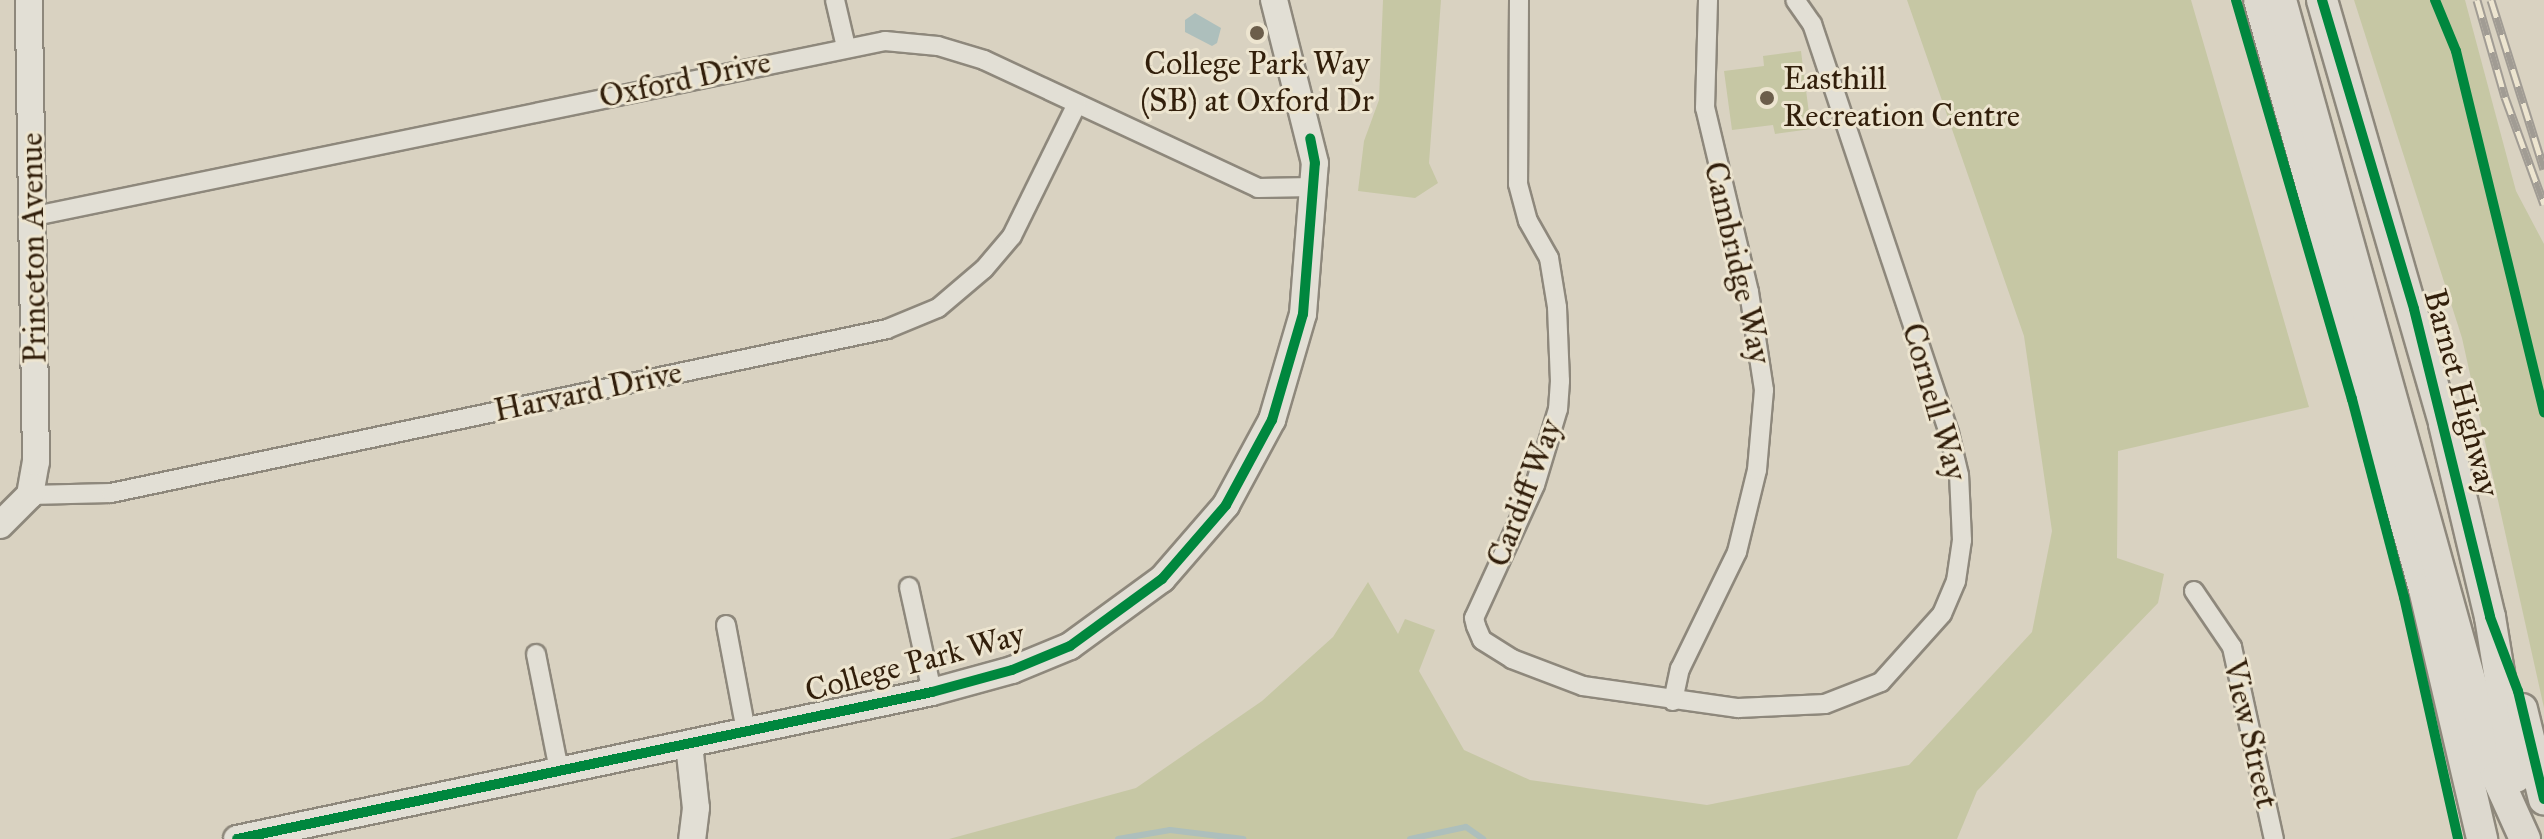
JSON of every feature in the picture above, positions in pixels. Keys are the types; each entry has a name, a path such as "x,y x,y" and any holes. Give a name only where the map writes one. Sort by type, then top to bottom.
{"main road":[{"path":"2259,0 2416,558 2482,839"},
{"path":"2281,0 2497,777 2526,839"},
{"name":"Barnet Highway","path":"2322,0 2430,368 2490,617 2526,839"},
{"name":"Barnet Highway","path":"2490,617 2518,691 2544,799"}],"street":[{"name":"Princeton Avenue","path":"29,0 35,216 36,462 30,495"},
{"path":"835,0 846,47"},
{"name":"College Park Way","path":"237,839 932,692 1012,670 1070,646 1162,579 1226,505 1272,420 1303,314 1313,187 1307,122 1274,0"},
{"name":"Cardiff Way","path":"1519,0 1518,184 1528,221 1549,258 1557,307 1558,409 1535,485 1474,618 1482,640 1512,659 1583,686 1673,701"},
{"name":"Cambridge Way","path":"1673,701 1680,669 1737,552 1757,470 1764,390 1749,292 1705,108 1708,0"},
{"name":"Cornell Way","path":"1673,701 1738,708 1825,704 1854,696 1881,682 1918,647 1942,614 1956,581 1963,510 1949,433 1812,24 1795,0"},
{"name":"Oxford Drive","path":"35,216 846,47 901,41 950,49 1258,188 1313,187"},
{"name":"Harvard Drive","path":"30,495 111,493 887,329 938,308 1012,236 1077,104"},
{"path":"0,525 30,495"},
{"path":"909,587 932,692"},
{"name":"View Street","path":"2194,591 2232,647 2274,839"},
{"path":"726,625 746,731"},
{"path":"536,654 559,770"},
{"path":"689,744 696,808 692,839"}],"green space":[{"path":"1383,0 1441,0 1429,163 1438,183 1415,198 1358,191 1364,141 1379,100"},
{"path":"1907,0 2191,0 2309,407 2118,451 2117,558 2164,574 2158,603 1977,791 1957,839 949,839 1136,788 1262,701 1333,637 1368,582 1398,634 1405,619 1435,630 1419,671 1464,750 1530,780 1707,805 1909,765 2032,632 2052,531 2024,336"},
{"path":"2354,0 2465,0 2516,191 2544,244 2544,708 2462,338"},
{"name":"Easthill Recreation Centre","path":"1801,51 1811,129 1775,134 1773,125 1732,130 1724,71 1764,66 1763,56"}],"shaded area":[{"path":"1195,13 1221,28 1217,43 1212,46 1185,32 1185,20"}],"waterway":[{"path":"1410,839 1466,827 1483,839"},
{"path":"1118,839 1170,830 1243,839"}],"railway":[{"path":"2477,0 2505,97 2544,204"},
{"path":"2491,0 2544,169"}],"cycle path":[{"path":"2236,0 2352,399 2404,597 2458,839"},
{"path":"2322,0 2414,309 2490,617 2518,691 2544,799"},
{"path":"2435,0 2456,51 2544,412"},
{"path":"237,839 932,692 1012,670 1070,646 1162,579 1226,505 1272,420 1303,314 1315,163 1310,138"}],"place":[{"name":"College Park Way (SB) at Oxford Dr","path":"1257,33"},
{"name":"Easthill Recreation Centre","path":"1767,98"}]}
